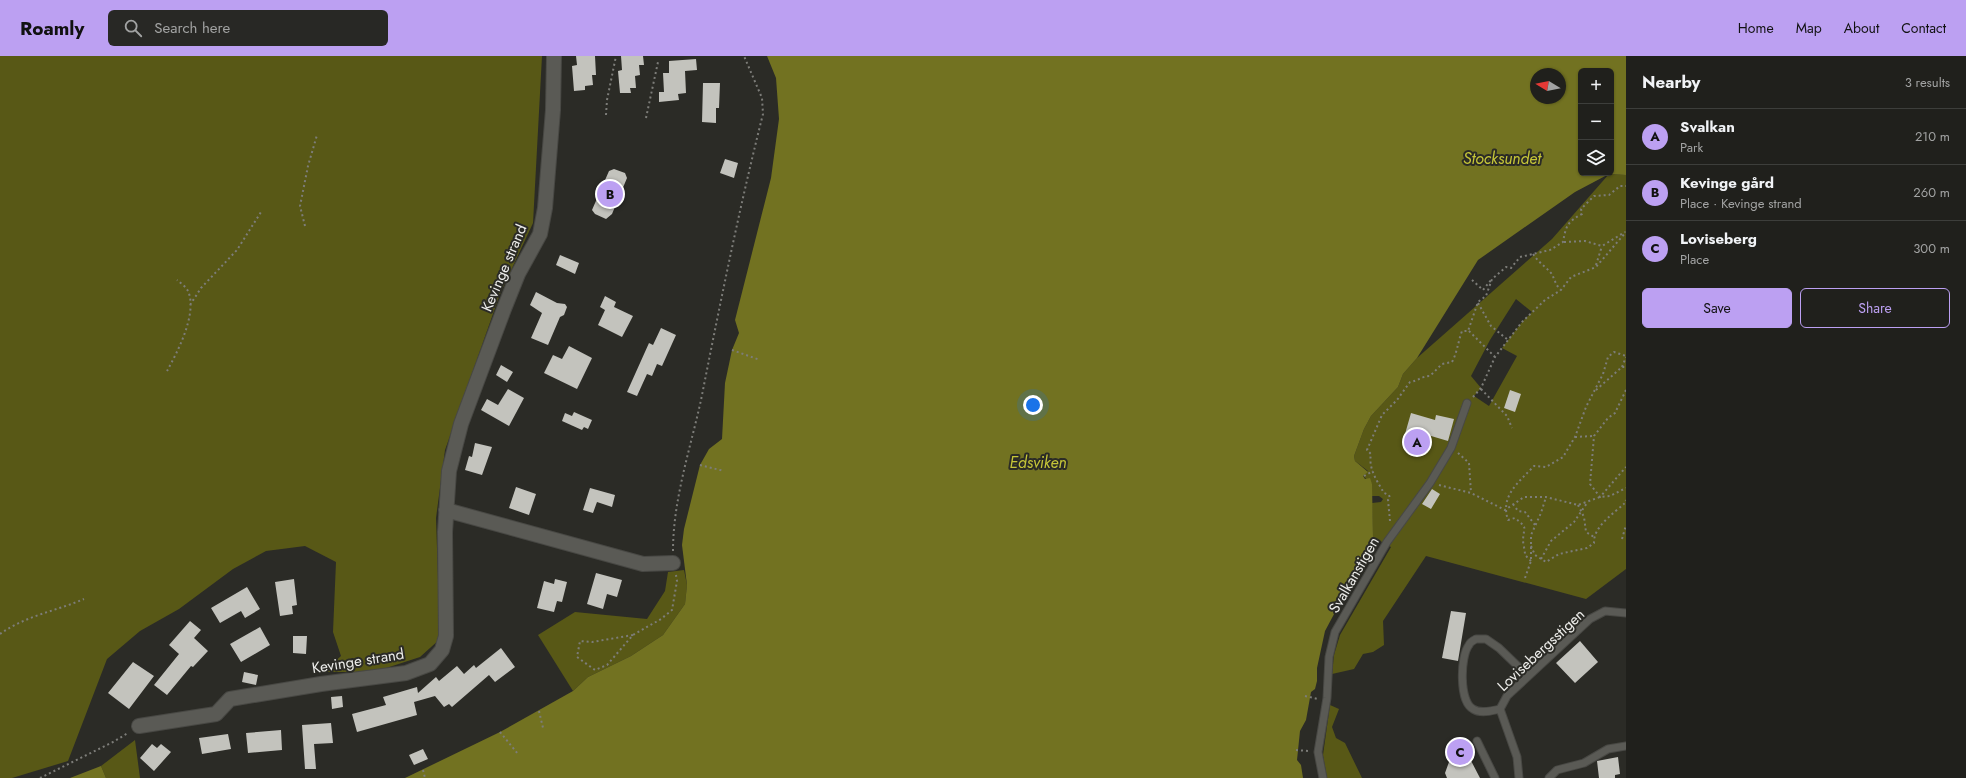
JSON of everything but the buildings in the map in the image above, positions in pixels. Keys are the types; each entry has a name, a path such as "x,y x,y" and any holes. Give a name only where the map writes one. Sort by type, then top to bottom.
{"street":[{"name":"Kevinge strand","path":"139,726 216,714 230,699 322,684 406,673 430,664 442,650 446,636 446,510 449,471 461,424 518,274 540,234 545,208 553,110 554,56"},
{"path":"446,510 643,564 673,563"}],"lane":[{"name":"Svalkanstigen","path":"1323,778 1318,752 1327,698 1330,657 1335,632 1387,542 1430,483 1451,448 1467,403"},
{"name":"Lovisebergsstigen","path":"1519,778 1517,757 1500,709 1507,696 1590,620 1605,611 1626,613"},
{"path":"1500,709 1480,712 1473,710 1467,703 1462,681 1462,669 1468,645 1476,639 1486,639 1499,648 1528,676"},
{"path":"1476,741 1495,778"},
{"path":"1549,778 1557,770 1584,763 1608,749 1626,746"}],"path":[{"path":"606,115 606,100 616,56"},
{"path":"633,635 592,642 580,641 577,657 595,670 607,665 633,635 661,619 672,610 677,581 673,563 673,538 683,470 700,406 734,236 764,114 762,98 744,56"},
{"path":"646,118 658,62"},
{"path":"305,226 300,206 308,166 317,135"},
{"path":"1563,242 1567,225 1573,218 1582,214 1581,209 1594,196 1609,195 1620,186 1626,186"},
{"path":"167,371 180,347 190,305 201,288 237,250 261,212"},
{"path":"1596,267 1597,258 1602,246 1626,232"},
{"path":"1467,403 1481,388 1495,357 1522,322 1545,300 1561,290 1572,277 1596,267 1626,232"},
{"path":"1472,280 1482,290 1506,267 1511,268 1520,257 1550,250 1563,242 1586,241 1602,246"},
{"path":"1533,254 1538,263 1550,273 1555,284 1561,290"},
{"path":"1468,331 1478,302 1486,296 1492,279"},
{"path":"177,280 188,291 190,305"},
{"path":"1478,302 1491,326 1508,340"},
{"path":"1387,542 1390,525 1388,500 1390,498 1389,495 1384,493 1373,471 1369,462 1371,454 1367,450 1382,415 1397,400 1410,382 1415,381 1422,376 1430,376 1442,364 1452,362 1456,355 1457,346 1462,331 1468,331 1495,357"},
{"path":"732,350 760,360"},
{"path":"1531,561 1525,555 1525,546 1523,541 1525,530 1524,525 1515,518 1508,520 1505,510 1509,494 1534,466 1546,467 1563,457 1575,437 1586,407 1603,374 1608,357 1614,352 1626,357 1622,367 1594,392"},
{"path":"1481,388 1507,416 1512,428"},
{"path":"1600,497 1590,484 1594,436 1608,418 1615,413 1626,390"},
{"path":"1575,437 1594,436"},
{"path":"1451,448 1469,463 1471,493"},
{"path":"700,465 724,471"},
{"path":"1600,497 1626,467"},
{"path":"1364,476 1373,471"},
{"path":"1430,483 1471,493 1505,510"},
{"path":"1505,510 1524,497 1546,497 1578,505 1600,497 1610,496 1626,488"},
{"path":"1525,578 1531,561 1531,535 1541,513 1546,497"},
{"path":"1532,546 1535,555 1546,562 1559,554 1587,548 1594,543 1594,537 1603,523 1625,503 1626,500"},
{"path":"1541,559 1551,541 1574,522 1587,502"},
{"path":"1513,504 1518,511 1525,512 1535,525"},
{"path":"1578,505 1586,532 1594,537"},
{"path":"1622,539 1626,524"},
{"path":"0,634 11,626 84,599"},
{"path":"1306,696 1319,700"},
{"path":"539,711 543,728"},
{"path":"40,778 113,742 139,726"},
{"path":"500,732 518,754"},
{"path":"1296,750 1304,751"},
{"path":"423,770 425,778"}],"shaded area":[{"path":"0,56 542,56 533,223 500,294 445,450 436,518 440,639 420,657 374,672 323,672 341,656 333,632 336,562 305,546 266,551 233,569 179,609 140,631 107,659 68,761 12,778 0,778"},
{"path":"1614,174 1626,175 1626,569 1586,599 1426,556 1383,621 1384,645 1373,652 1363,654 1354,669 1332,674 1334,655 1340,635 1391,547 1373,537 1372,503 1381,502 1383,499 1379,496 1372,496 1372,484 1363,476 1368,471 1355,461 1354,456 1364,429 1371,416 1398,387 1403,374 1417,358 1552,239 1607,176 1614,176","holes":["1516,299 1532,312 1522,322 1502,348 1517,356 1489,406 1474,396 1481,388 1471,376 1490,340"]},
{"path":"684,570 687,585 685,604 663,635 631,656 588,677 573,691 538,635 575,612 647,619 665,591 668,572"},
{"path":"1330,705 1339,709 1332,727 1336,738 1345,743 1362,778 1327,778 1323,755"},
{"path":"135,740 140,778 106,778 101,766"}],"water":[{"name":"Edsviken","path":"767,56 1626,56 1626,175 1614,174 1614,68 1578,68 1578,176 1605,176 1575,192 1478,260 1417,358 1403,374 1398,387 1371,416 1364,429 1354,456 1355,461 1368,472 1363,476 1365,479 1370,478 1372,484 1373,537 1364,558 1325,631 1317,668 1317,681 1315,689 1311,692 1306,720 1300,731 1297,760 1301,765 1303,778 405,778 500,732 573,691 588,677 631,656 663,635 685,604 687,585 682,545 684,529 700,465 709,449 722,439 725,383 732,350 739,333 735,320 771,178 779,119 776,78"},
{"path":"101,766 106,778 70,778"}],"place":[{"name":"Kevinge gård","path":"610,194"},
{"name":"Svalkan","path":"1417,442"},
{"name":"Loviseberg","path":"1460,752"}],"water label":[{"name":"Stocksundet","path":"1502,158"}]}
